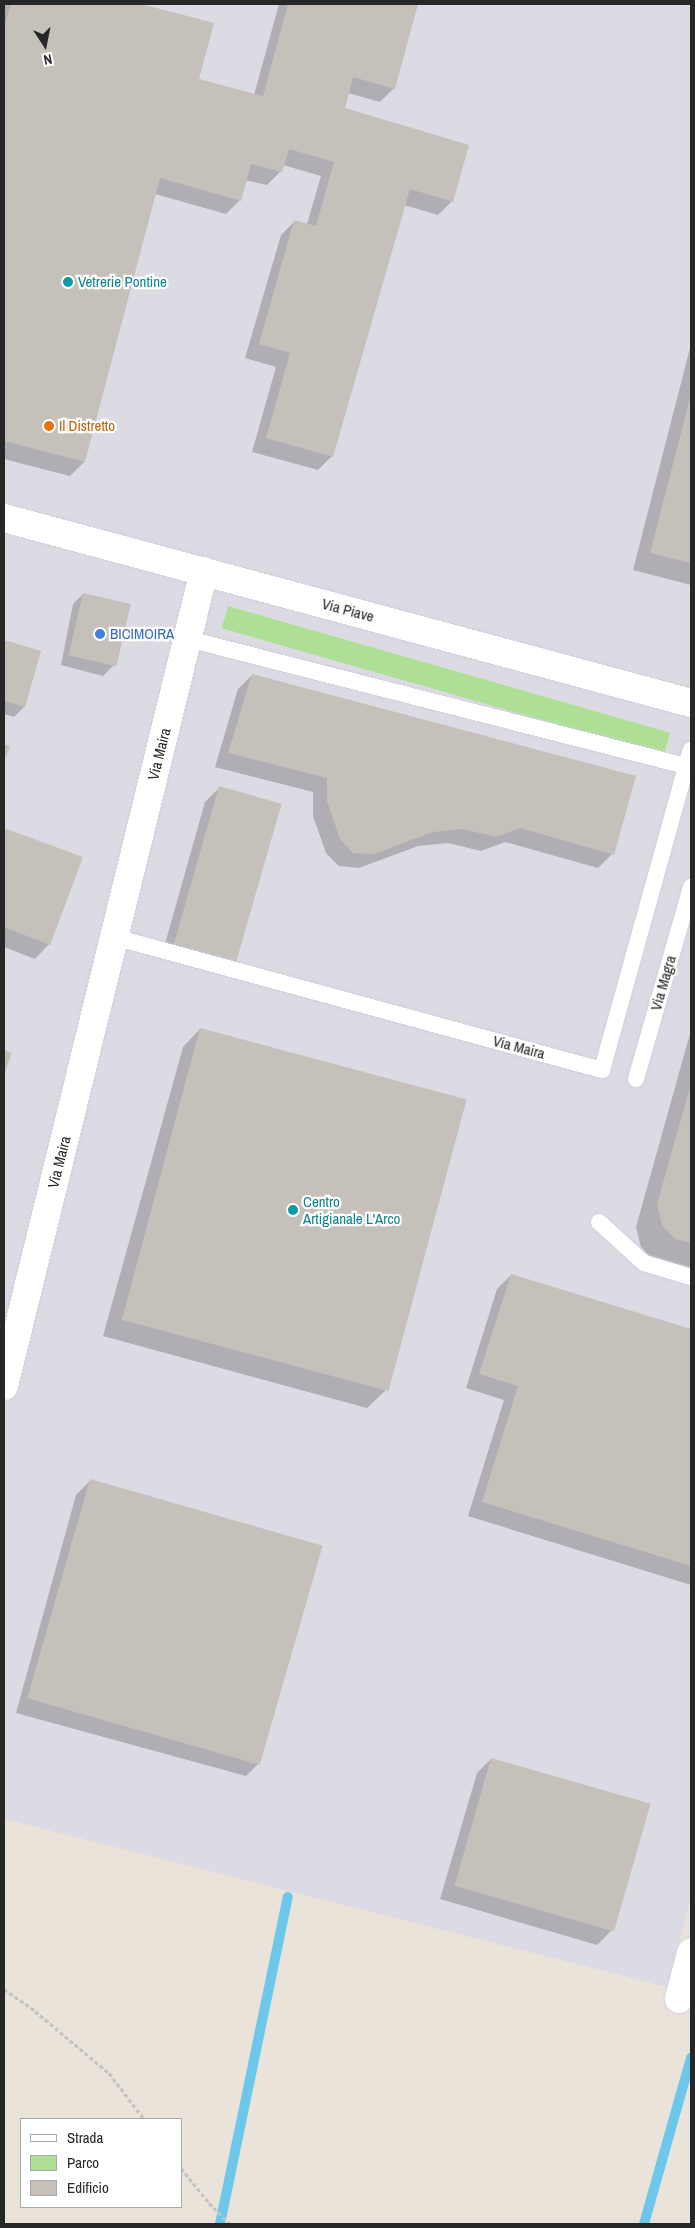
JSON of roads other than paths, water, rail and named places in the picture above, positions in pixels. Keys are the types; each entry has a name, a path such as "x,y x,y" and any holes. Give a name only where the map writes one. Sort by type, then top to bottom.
{"street":[{"name":"Via Piave","path":"4,518 691,703"},
{"name":"Via Maira","path":"4,1386 204,571"},
{"path":"679,1999 691,1953"}],"lane":[{"path":"188,639 686,766"},
{"name":"Via Maira","path":"114,938 602,1070 686,790 686,766 691,750"},
{"name":"Via Magra","path":"636,1079 691,887"},
{"path":"599,1222 644,1263 691,1278"}],"waterway":[{"path":"220,2224 288,1897"},
{"path":"644,2224 691,2058"}],"place":[{"name":"Vetrerie Pontine","path":"68,282"},
{"name":"Il Distretto","path":"49,426"},
{"name":"BICIMOIRA","path":"100,634"},
{"name":"Centro Artigianale L'Arco","path":"293,1210"}]}
